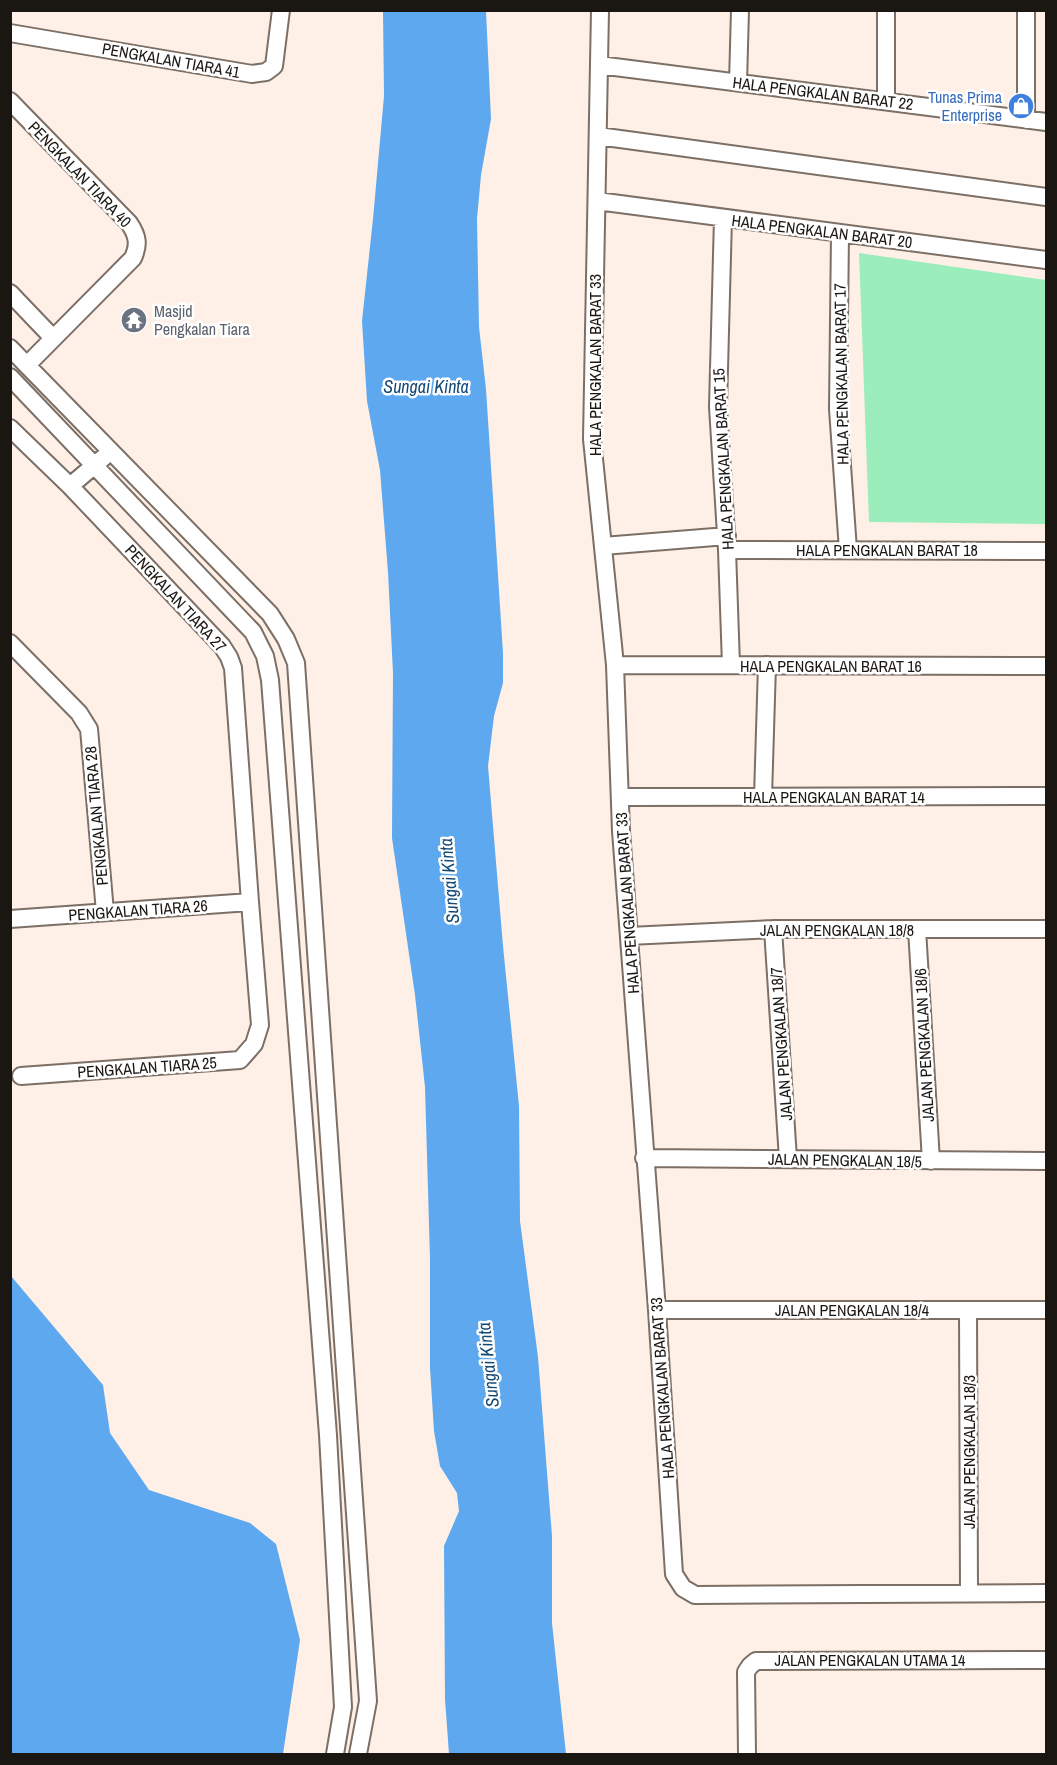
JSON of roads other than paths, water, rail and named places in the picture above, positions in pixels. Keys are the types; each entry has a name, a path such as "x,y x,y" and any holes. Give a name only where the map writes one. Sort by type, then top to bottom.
{"street":[{"name":"PENGKALAN TIARA 41","path":"10,33 252,74 266,72 274,66 281,10"},
{"name":"HALA PENGKALAN BARAT 33","path":"600,10 592,439 615,665 621,831 657,1310 674,1574 684,1588 695,1595 969,1593"},
{"path":"738,82 740,10"},
{"path":"886,10 886,101"},
{"path":"1026,10 1026,120"},
{"name":"HALA PENGKALAN BARAT 22","path":"599,65 1047,122"},
{"name":"PENGKALAN TIARA 40","path":"10,101 129,223 136,233 138,242 133,258 53,338"},
{"path":"598,136 1047,196"},
{"name":"HALA PENGKALAN BARAT 20","path":"597,201 1047,260"},
{"name":"HALA PENGKALAN BARAT 15","path":"723,218 718,407 727,543 731,665"},
{"name":"HALA PENGKALAN BARAT 17","path":"840,233 838,409 848,550"},
{"path":"10,293 53,338 27,365"},
{"path":"10,348 270,614 286,639 296,663 368,1701 358,1755"},
{"path":"10,378 253,632 265,656 270,680 329,1446 344,1707 335,1755"},
{"name":"PENGKALAN TIARA 27","path":"10,428 74,490 222,646 229,657 233,668 260,1025 258,1033"},
{"path":"74,490 114,455"},
{"name":"HALA PENGKALAN BARAT 18","path":"603,546 727,543 848,550 1047,551"},
{"name":"PENGKALAN TIARA 28","path":"10,643 79,713 89,729 105,912"},
{"name":"HALA PENGKALAN BARAT 16","path":"615,665 1047,666"},
{"path":"763,797 766,665"},
{"name":"HALA PENGKALAN BARAT 14","path":"621,797 1047,796"},
{"name":"PENGKALAN TIARA 26","path":"10,919 105,912 249,894"},
{"name":"JALAN PENGKALAN 18/8","path":"628,936 773,929 1047,929"},
{"name":"JALAN PENGKALAN 18/7","path":"773,929 788,1159"},
{"name":"JALAN PENGKALAN 18/6","path":"917,929 931,1161"},
{"name":"PENGKALAN TIARA 25","path":"21,1076 240,1060 254,1044 258,1033"},
{"name":"JALAN PENGKALAN 18/5","path":"644,1158 1047,1161"},
{"name":"JALAN PENGKALAN 18/4","path":"657,1310 1047,1310"},
{"name":"JALAN PENGKALAN 18/3","path":"968,1310 969,1593"},
{"path":"969,1593 1047,1593"},
{"name":"JALAN PENGKALAN UTAMA 14","path":"747,1755 746,1672 756,1661 1047,1660"}],"water":[{"name":"Sungai Kinta","path":"383,11 486,11 491,119 481,175 477,219 479,327 486,389 503,653 503,683 494,716 488,766 519,1106 520,1221 538,1357 552,1536 552,1623 566,1754 449,1754 445,1699 444,1546 459,1511 457,1493 440,1466 434,1431 430,1368 430,1259 425,1087 415,995 392,838 393,673 388,572 380,470 367,401 362,321 384,96"},
{"path":"11,1276 103,1385 110,1433 149,1490 250,1523 276,1544 300,1640 283,1754 11,1754"}],"place":[{"name":"Tunas Prima Enterprise","path":"1021,106"},
{"name":"Masjid Pengkalan Tiara","path":"134,320"}]}
